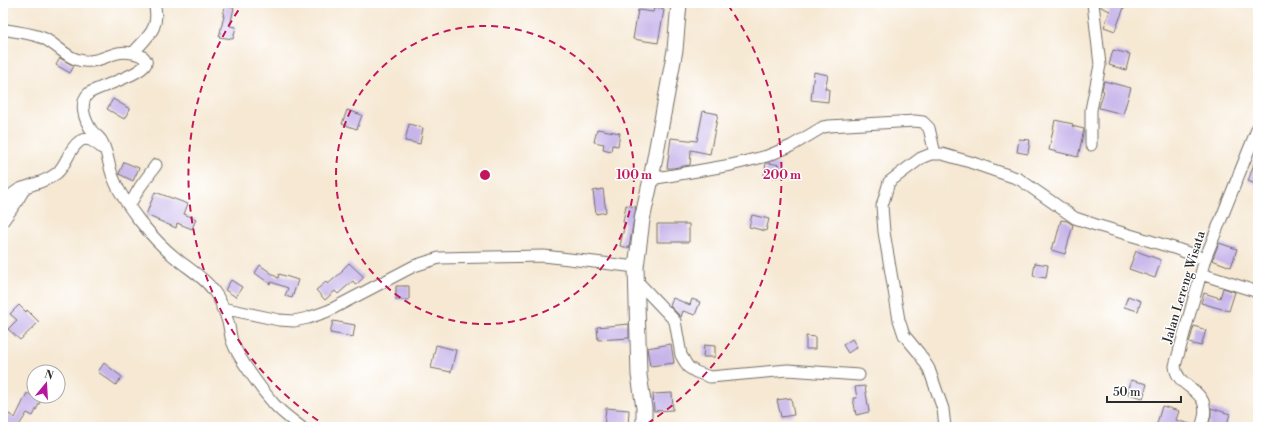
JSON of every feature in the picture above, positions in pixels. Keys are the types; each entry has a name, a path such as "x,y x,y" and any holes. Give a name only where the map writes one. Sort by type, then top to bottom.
{"street":[{"path":"133,53 154,28 157,13 154,3"},
{"path":"644,427 644,408 639,375 636,274 642,220 675,50 679,3"},
{"path":"1091,145 1091,110 1100,65 1093,3"},
{"path":"3,29 43,38 59,47 69,57 83,61 94,61 118,52 133,53 146,59 145,66 141,69 129,76 100,87 88,94 83,107 86,120 93,132 101,140 106,150 113,176 129,206 156,239 213,289 228,322 232,341 244,364 275,405 301,427"},
{"path":"651,179 731,165 766,156 791,146 823,127 829,126 915,121 923,122 930,128 935,154"},
{"name":"Jalan Lereng Wisata","path":"1201,427 1206,409 1204,403 1177,374 1175,366 1205,259 1258,127"},
{"path":"3,202 19,190 37,185 56,174 64,166 74,146 80,140 90,139 106,150"},
{"path":"945,427 943,408 929,369 919,353 904,335 899,320 884,232 882,206 888,182 921,158 931,154 942,154 1019,179 1075,218 1205,259"},
{"path":"129,206 156,164"},
{"path":"3,221 25,188"},
{"path":"222,308 279,320 294,321 328,312 414,266 439,258 544,256 636,274 674,321 681,355 688,367 703,375 710,377 788,370 859,375"},
{"path":"1201,274 1258,292"}],"building":[{"path":"1100,3 1119,3 1125,5 1115,31 1104,27 1110,11 1101,7"},
{"path":"225,6 234,8 230,26 236,27 233,39 219,37"},
{"path":"654,8 664,10 658,43 633,39 638,10 653,12"},
{"path":"1113,50 1130,54 1126,70 1109,65"},
{"path":"60,58 74,66 70,73 56,65"},
{"path":"814,72 828,75 825,89 829,89 828,102 811,100"},
{"path":"1104,81 1131,88 1123,114 1099,108 1104,91 1102,90"},
{"path":"113,99 130,109 124,119 107,109"},
{"path":"347,110 362,115 357,129 342,124"},
{"path":"703,111 718,114 710,154 691,150 690,165 667,168 671,138 697,141"},
{"path":"1055,120 1073,124 1072,126 1084,129 1078,157 1049,150"},
{"path":"409,124 423,128 420,144 405,141"},
{"path":"597,129 620,133 618,146 612,145 611,151 603,149 604,144 594,142"},
{"path":"1019,139 1030,140 1028,154 1017,152"},
{"path":"1258,155 1258,185 1248,181"},
{"path":"124,162 139,168 133,181 119,174"},
{"path":"766,163 780,165 777,178 764,175"},
{"path":"603,189 606,212 596,214 593,191"},
{"path":"155,192 188,204 184,214 196,219 192,229 177,223 176,228 146,215"},
{"path":"626,205 636,207 629,248 620,246 625,223 623,222"},
{"path":"752,215 769,219 766,231 749,227"},
{"path":"1061,220 1067,221 1073,225 1065,254 1051,250 1053,243 1055,243"},
{"path":"657,224 689,224 689,242 657,242"},
{"path":"1219,243 1237,249 1231,267 1212,260"},
{"path":"1136,251 1161,260 1155,278 1129,269"},
{"path":"349,263 364,277 356,285 353,281 338,294 335,291 325,300 316,290 326,282 328,284 343,271 342,270"},
{"path":"1035,263 1048,265 1046,278 1033,276"},
{"path":"260,265 278,278 279,274 298,280 292,298 285,296 288,288 271,282 270,284 255,273"},
{"path":"231,280 242,287 236,297 225,290"},
{"path":"396,286 409,286 409,300 396,300"},
{"path":"1223,288 1235,292 1229,311 1201,303 1204,293 1220,298"},
{"path":"1128,296 1141,301 1138,311 1124,307"},
{"path":"673,298 690,305 692,299 700,302 695,315 683,311 681,317 670,306"},
{"path":"19,305 26,312 27,310 39,322 20,340 8,329 17,320 10,314"},
{"path":"333,321 355,325 353,337 330,333"},
{"path":"629,324 629,338 598,340 597,327"},
{"path":"1194,326 1206,330 1201,346 1189,343"},
{"path":"806,336 815,337 815,349 806,349"},
{"path":"852,339 857,347 848,353 843,345"},
{"path":"671,344 674,363 650,366 647,348"},
{"path":"436,345 456,350 451,372 431,368"},
{"path":"704,345 715,346 715,357 703,357"},
{"path":"104,363 122,377 116,385 98,372"},
{"path":"1131,380 1147,384 1143,398 1128,394"},
{"path":"865,386 869,412 856,415 853,398 857,398 855,387"},
{"path":"672,393 673,410 654,411 653,394"},
{"path":"26,395 26,404 39,404 33,416 27,413 18,427 3,427 3,410 15,418"},
{"path":"791,398 794,415 781,417 777,400"},
{"path":"1162,406 1179,411 1176,420 1193,425 1193,427 1156,427"},
{"path":"606,408 629,410 628,427 604,427"},
{"path":"1211,408 1230,414 1226,427 1208,427 1211,416"}]}
